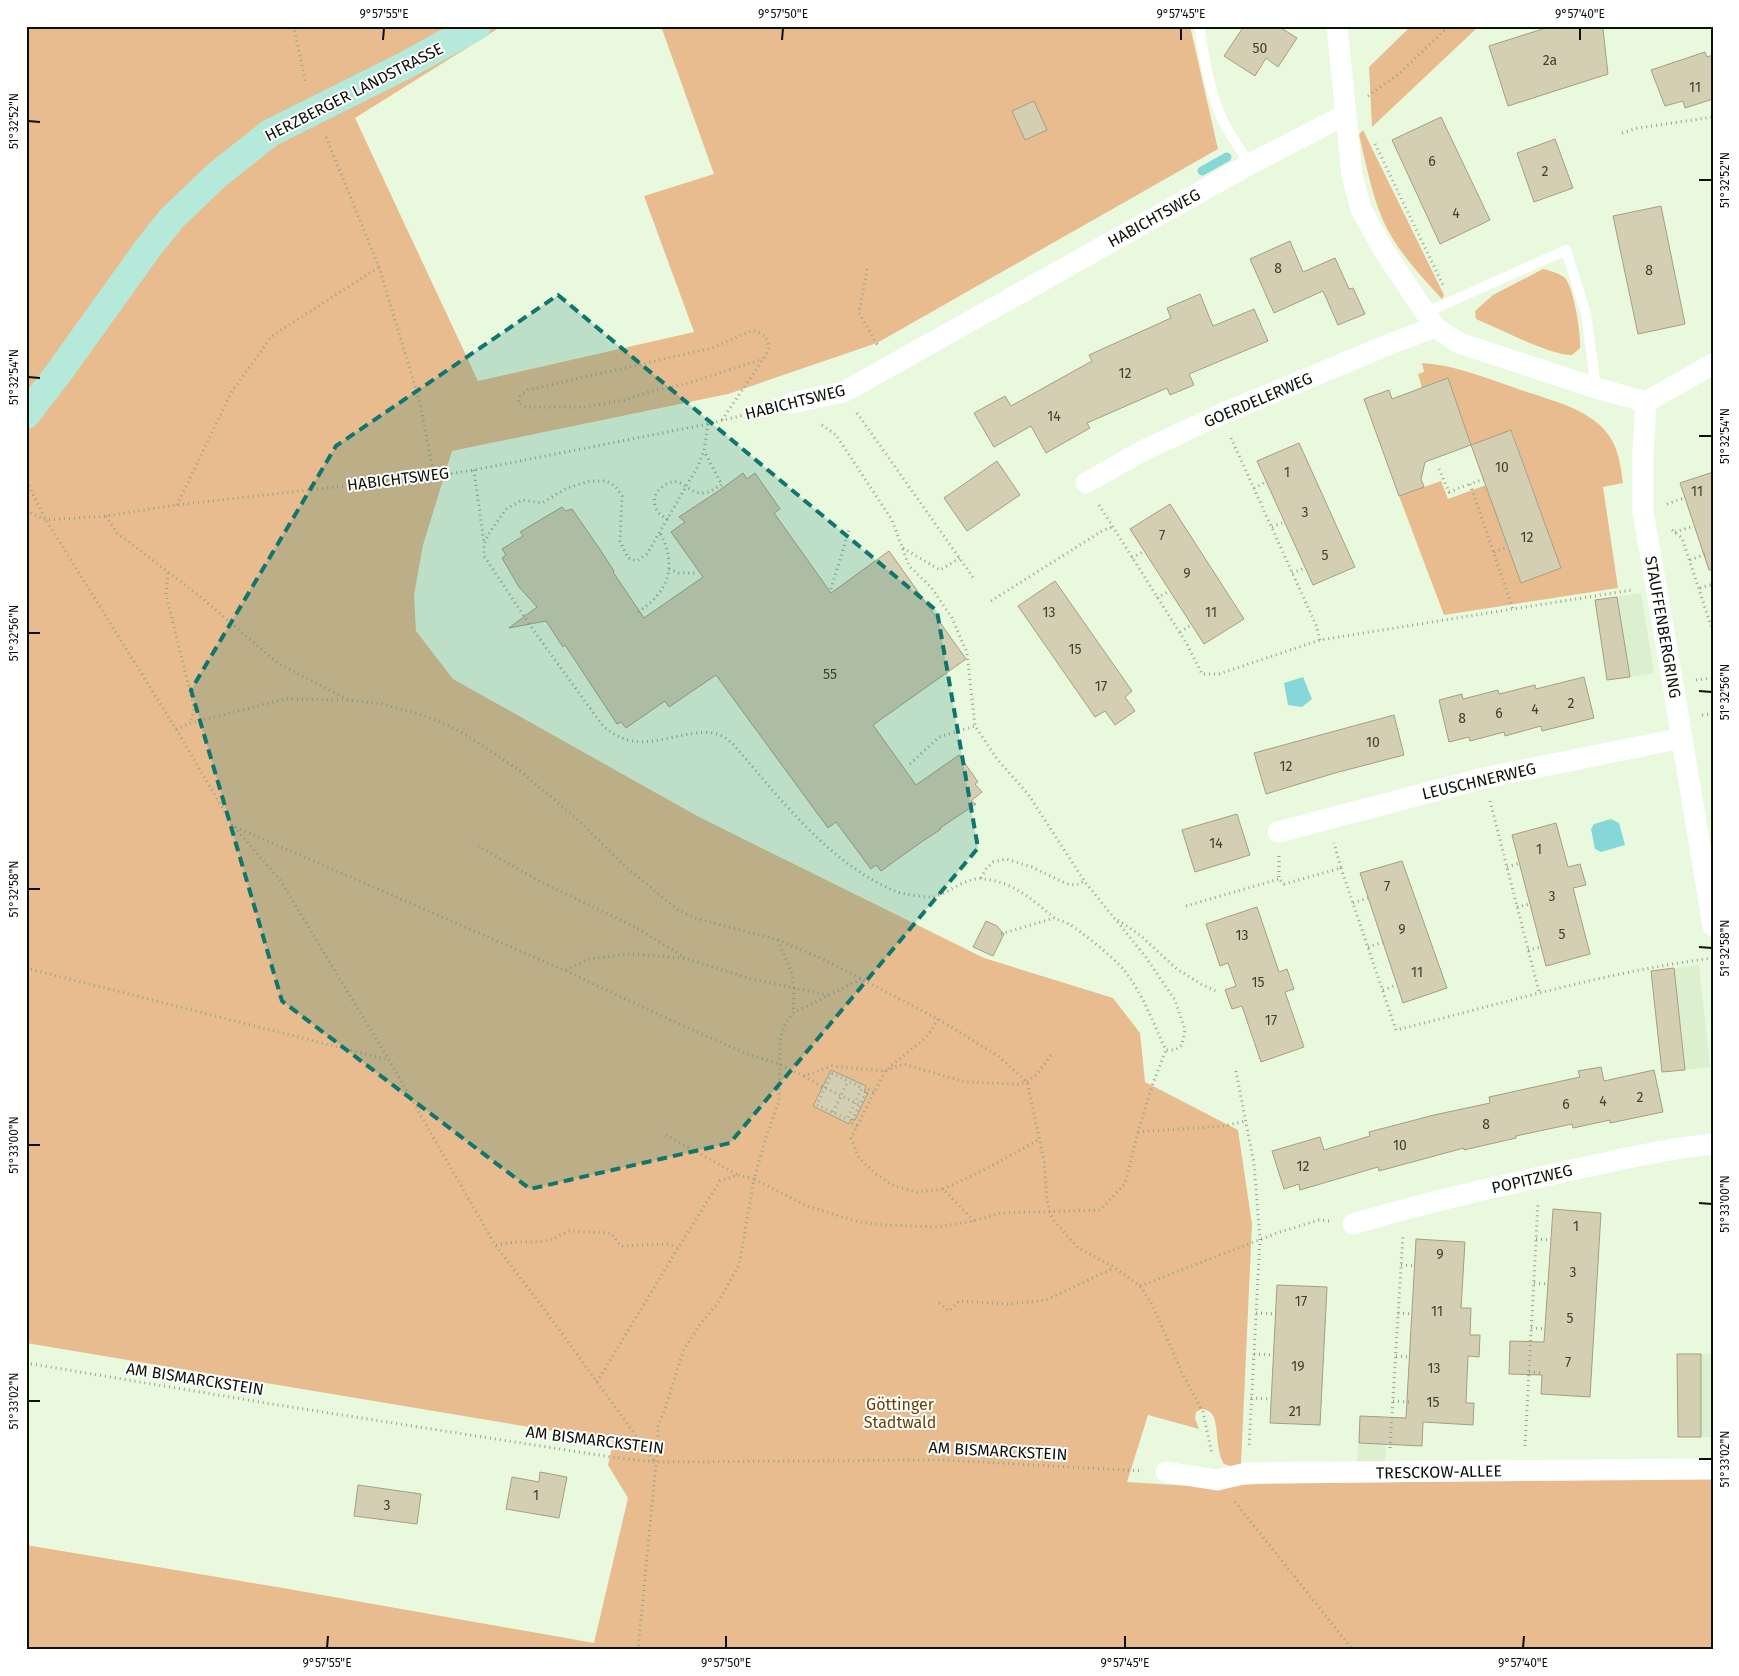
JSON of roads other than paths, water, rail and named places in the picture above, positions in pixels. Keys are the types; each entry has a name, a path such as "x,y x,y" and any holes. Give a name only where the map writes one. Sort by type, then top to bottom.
{"street":[{"name":"HERZBERGER LANDSTRASSE","path":"26,415 148,248 172,218 217,175 270,133 406,65 477,26"},
{"path":"1336,26 1352,176 1361,209 1384,251 1430,320 1459,343 1596,388 1646,402 1713,364"},
{"name":"HABICHTSWEG","path":"791,403 843,392 1250,164 1345,116"},
{"name":"GOERDELERWEG","path":"1086,483 1142,450 1224,413 1394,342 1430,320"},
{"name":"STAUFFENBERGRING","path":"1646,402 1643,452 1643,512 1713,926"},
{"name":"LEUSCHNERWEG","path":"1278,832 1484,778 1682,738"},
{"name":"POPITZWEG","path":"1352,1224 1404,1209 1540,1177 1674,1148 1713,1144"},
{"name":"TRESCKOW-ALLEE","path":"1166,1472 1217,1480 1247,1473 1713,1469"}],"lane":[{"path":"1199,26 1206,71 1222,118 1234,141 1250,164"},
{"name":"GOERDELERWEG","path":"1430,320 1451,301 1566,250 1586,314 1596,388"}],"water":[{"path":"1303,677 1312,699 1302,707 1288,705 1284,683"},
{"path":"1611,819 1619,823 1625,845 1601,852 1595,849 1591,829 1594,824"}],"waterway":[{"path":"1202,171 1227,157"}],"park label":[{"name":"Göttinger Stadtwald","path":"900,1413"}]}
